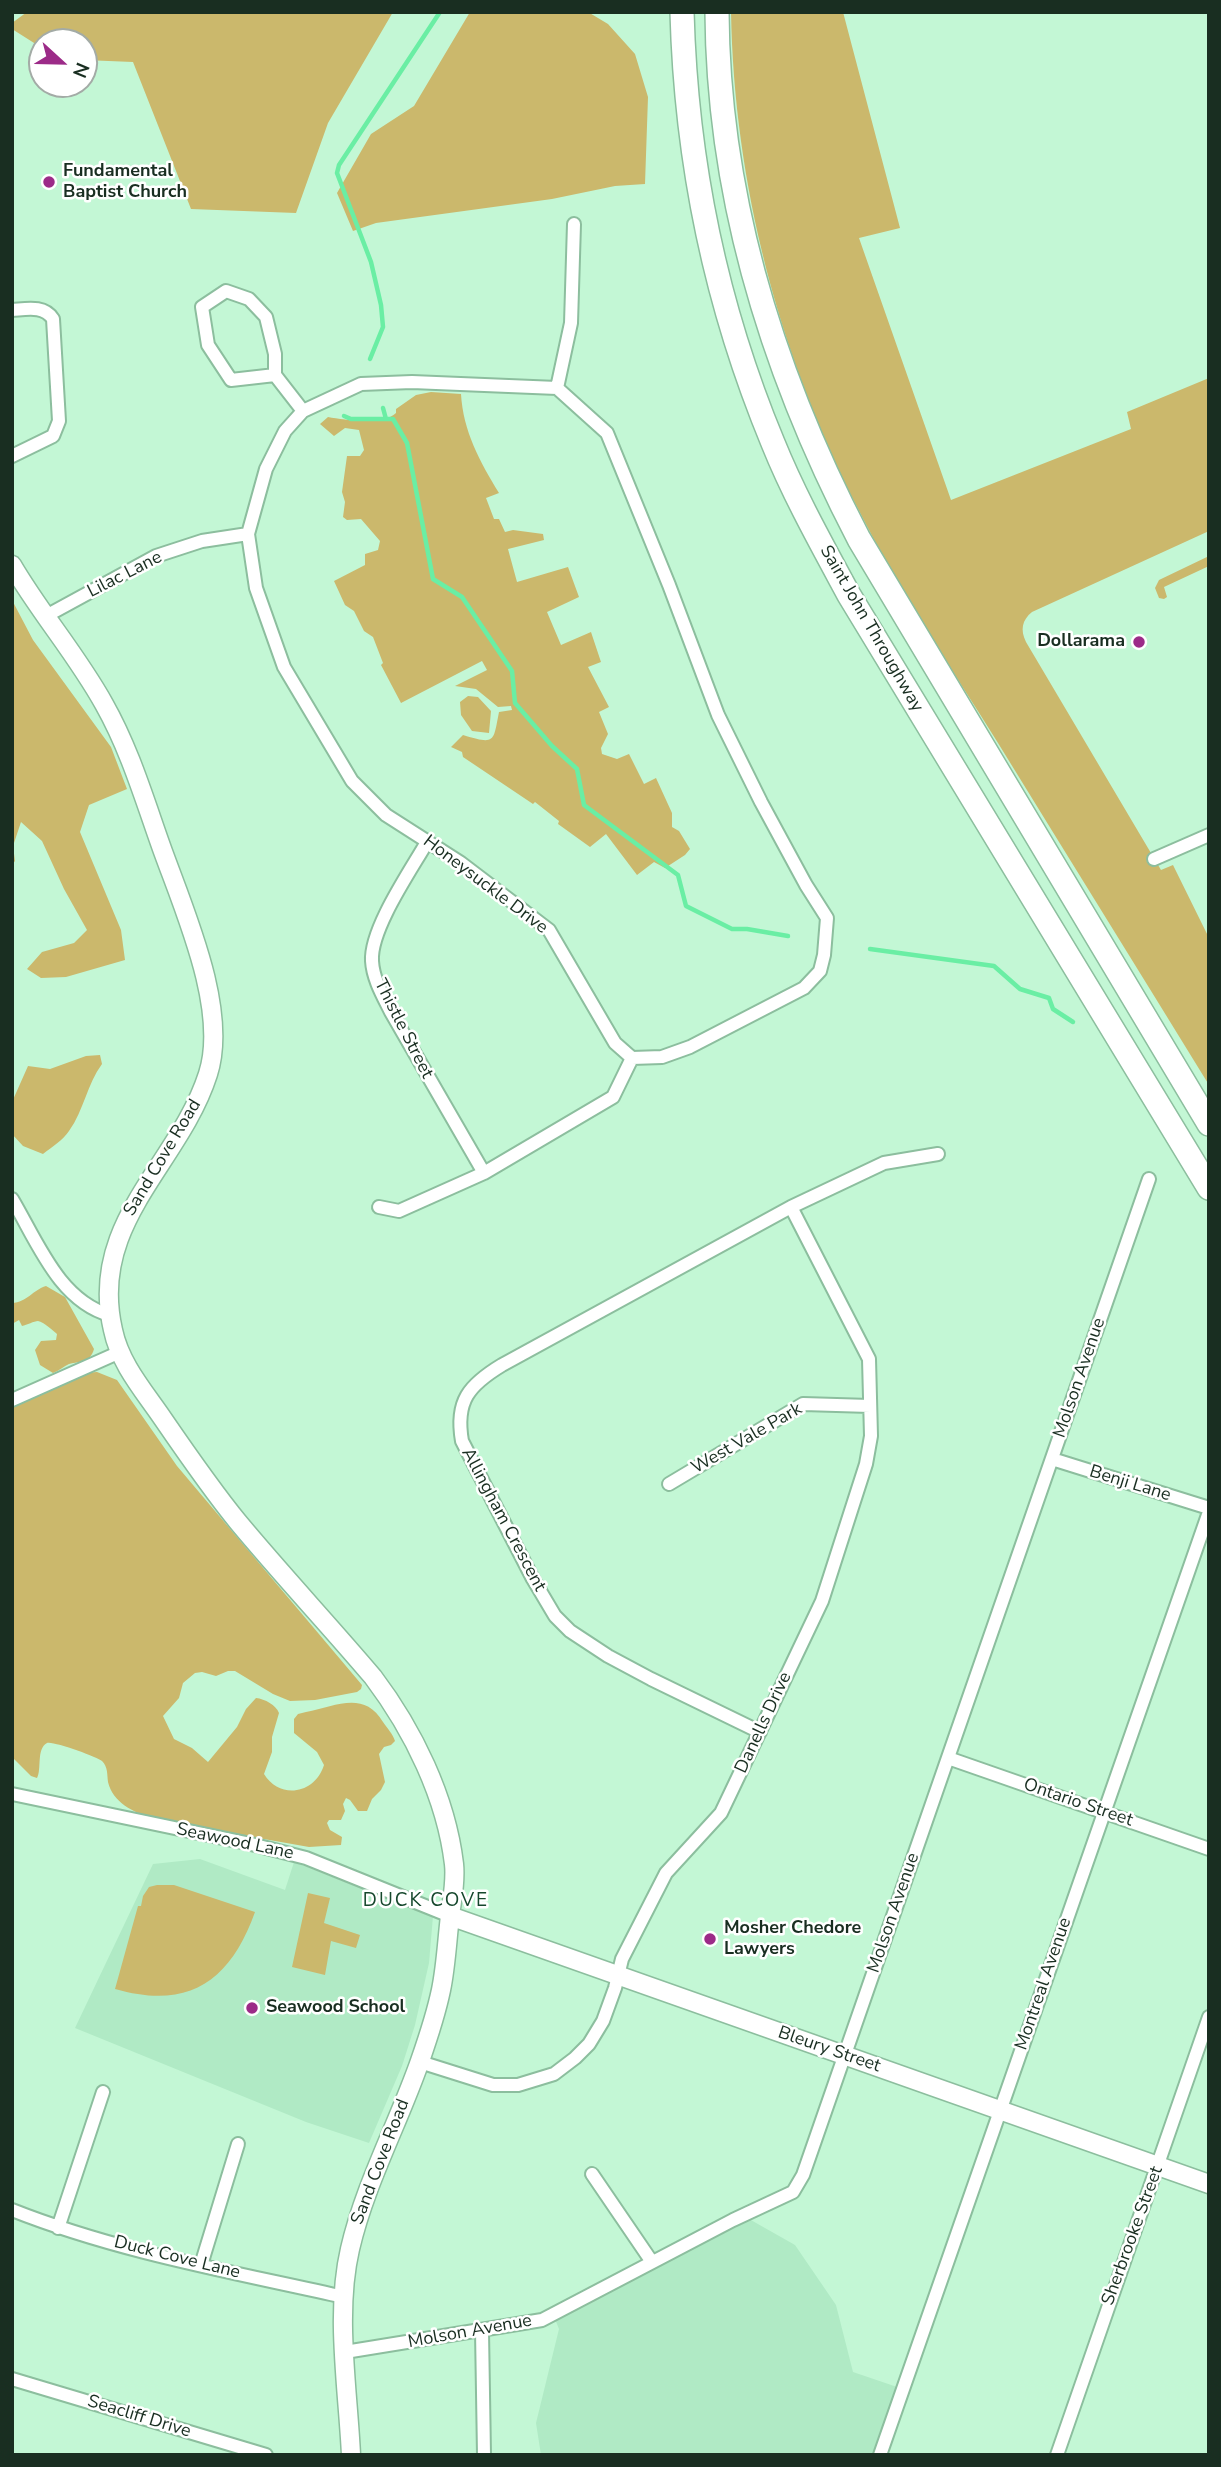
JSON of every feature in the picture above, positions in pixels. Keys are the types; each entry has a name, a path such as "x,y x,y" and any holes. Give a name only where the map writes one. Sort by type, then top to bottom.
{"highway":[{"name":"Saint John Throughway","path":"682,12 686,97 695,171 704,216 733,332 773,445 814,531 856,607 1209,1188"},
{"name":"Saint John Throughway","path":"717,12 730,164 750,258 768,325 814,450 866,551 1209,1124"}],"street":[{"path":"379,1207 399,1211 484,1173 613,1097 632,1058 662,1057 690,1047 804,988 820,971 824,955 827,918 767,813 718,715 607,433 557,388 571,323 574,224"},
{"path":"275,375 231,380 208,345 202,307 226,291 249,299 266,317 275,354 275,375 303,411"},
{"path":"12,310 36,309 51,316 54,326 59,421 57,431 50,438 12,456"},
{"name":"Honeysuckle Drive","path":"557,388 412,382 361,384 303,411 285,431 266,469 247,534 256,588 284,667 352,781 386,815 461,863 549,930 615,1043 632,1058"},
{"name":"Lilac Lane","path":"46,616 156,556 202,541 247,534"},
{"name":"Sand Cove Road","path":"12,565 96,690 130,759 200,955 214,1028 210,1070 196,1108 132,1207 118,1239 111,1269 110,1315 120,1352 137,1381 222,1501 383,1690 412,1738 433,1787 451,1845 455,1877 441,1991 420,2062 361,2207 349,2252 344,2297 351,2455"},
{"path":"1154,859 1209,835"},
{"name":"Thistle Street","path":"427,842 378,929 372,960 377,985 391,1012 484,1173"},
{"path":"791,1207 884,1163 938,1154"},
{"name":"Molson Avenue","path":"345,2352 482,2332 542,2320 793,2192 803,2175 1149,1179"},
{"path":"12,1199 62,1283 88,1308 110,1315"},
{"name":"Danells Drive","path":"420,2062 493,2085 518,2085 554,2074 589,2044 603,2021 622,1959 666,1873 722,1813 822,1601 866,1464 871,1436 869,1359 791,1207"},
{"name":"Allingham Crescent","path":"760,1732 608,1656 570,1630 555,1616 462,1441 458,1422 463,1402 479,1379 791,1207"},
{"path":"12,1400 120,1352"},
{"name":"West Vale Park","path":"669,1484 803,1404 870,1406"},
{"name":"Benji Lane","path":"1052,1459 1209,1510"},
{"name":"Montreal Avenue","path":"880,2455 1209,1510"},
{"name":"Ontario Street","path":"948,1758 1209,1849"},
{"name":"Seawood Lane","path":"12,1794 306,1858 450,1916"},
{"name":"Bleury Street","path":"450,1916 1209,2183"},
{"name":"Sherbrooke Street","path":"1057,2455 1209,2017"},
{"path":"58,2228 103,2092"},
{"path":"201,2265 238,2144"},
{"path":"592,2174 652,2262"},
{"name":"Duck Cove Lane","path":"12,2210 58,2228 201,2265 344,2297"},
{"path":"482,2332 484,2455"},
{"name":"Seacliff Drive","path":"12,2379 266,2455"}],"shaded area":[{"path":"27,12 393,12 328,123 296,213 191,209 133,62 98,61 98,28 28,28 28,39 12,29 12,23"},
{"path":"470,12 588,12 608,24 635,54 648,97 645,184 615,186 552,199 376,223 353,231 337,193 371,134 414,106"},
{"path":"731,12 843,12 900,228 859,238 951,500 1131,429 1127,412 1209,378 1209,531 1032,612 1026,618 1023,629 1026,642 1161,870 1173,865 1209,938 1209,1085 907,597 873,538 829,449 805,390 766,267 741,141"},
{"path":"431,392 461,394 465,421 474,446 499,493 486,498 494,519 499,519 505,532 513,530 543,534 544,540 508,549 517,582 568,567 579,597 547,612 561,645 591,632 601,662 588,667 609,707 599,712 608,734 601,748 602,754 617,759 629,754 644,784 656,778 672,813 672,827 679,831 690,849 665,868 654,862 637,875 606,834 590,847 558,824 559,821 535,802 533,804 463,757 462,752 451,747 463,735 482,740 491,738 499,712 512,710 511,706 498,707 476,689 455,686 487,670 482,661 401,703 381,665 383,663 373,637 364,631 354,611 345,605 334,581 365,565 365,554 378,550 380,541 361,519 347,520 343,517 345,502 342,492 347,456 360,456 364,450 359,430 345,428 334,436 320,424 328,417 382,420 396,413 396,409 416,395"},
{"path":"1209,556 1209,566 1164,587 1167,597 1159,598 1155,588 1159,580"},
{"path":"12,600 33,640 111,747 127,789 89,805 80,832 121,930 125,960 66,977 41,978 27,969 42,952 74,943 87,930 42,841 21,822 13,846 15,861 12,865"},
{"path":"468,696 478,697 491,711 489,733 472,731 461,715 460,702"},
{"path":"100,1055 102,1064 67,1134 43,1154 23,1146 12,1134 12,1102 28,1066 50,1069 86,1056"},
{"path":"46,1286 65,1297 94,1349 87,1359 69,1364 53,1373 40,1365 35,1350 41,1341 56,1340 57,1334 38,1321 22,1326 19,1320 12,1324 12,1303"},
{"path":"97,1372 117,1380 177,1466 362,1685 357,1692 315,1700 290,1701 235,1671 216,1676 195,1673 183,1683 179,1698 163,1716 174,1739 192,1748 208,1762 237,1727 246,1709 256,1698 266,1701 279,1713 272,1737 272,1752 264,1774 279,1788 297,1790 313,1782 324,1765 317,1752 294,1733 294,1719 298,1714 339,1704 358,1703 367,1706 375,1712 395,1741 384,1747 379,1754 385,1782 367,1811 358,1811 346,1798 341,1820 329,1820 327,1823 330,1830 342,1837 341,1845 309,1847 151,1819 137,1813 114,1796 102,1761 57,1744 47,1743 41,1750 37,1778 31,1776 12,1757 12,1405 84,1373"},
{"name":"Seawood School","path":"200,1859 285,1890 294,1862 433,1916 429,1963 415,2025 402,2066 369,2143 306,2122 75,2028 153,1864"},
{"path":"174,1885 255,1912 233,1957 219,1973 203,1985 164,1996 141,1995 115,1989 138,1906 141,1906 149,1887"},
{"path":"308,1893 330,1898 324,1923 360,1935 356,1948 331,1941 325,1975 292,1967"},
{"path":"742,2215 795,2245 836,2305 853,2372 903,2389 880,2455 541,2455 536,2423 559,2329 553,2314"}],"waterway":[{"path":"370,359 383,327 381,305 371,262 337,173 339,165 440,12"},
{"path":"383,408 386,419"},
{"path":"344,416 351,419 393,419 407,443 433,579 462,597 512,671 515,703 552,746 577,769 584,805 678,875 686,906 732,929 788,936"},
{"path":"870,949 994,966 1020,989 1049,998 1053,1009 1073,1022"}],"place":[{"name":"Fundamental Baptist Church","path":"49,182"},
{"name":"Dollarama","path":"1139,642"},
{"name":"Mosher Chedore Lawyers","path":"710,1939"},
{"name":"Seawood School","path":"252,2008"}],"district":[{"name":"DUCK COVE","path":"426,1901"}]}
